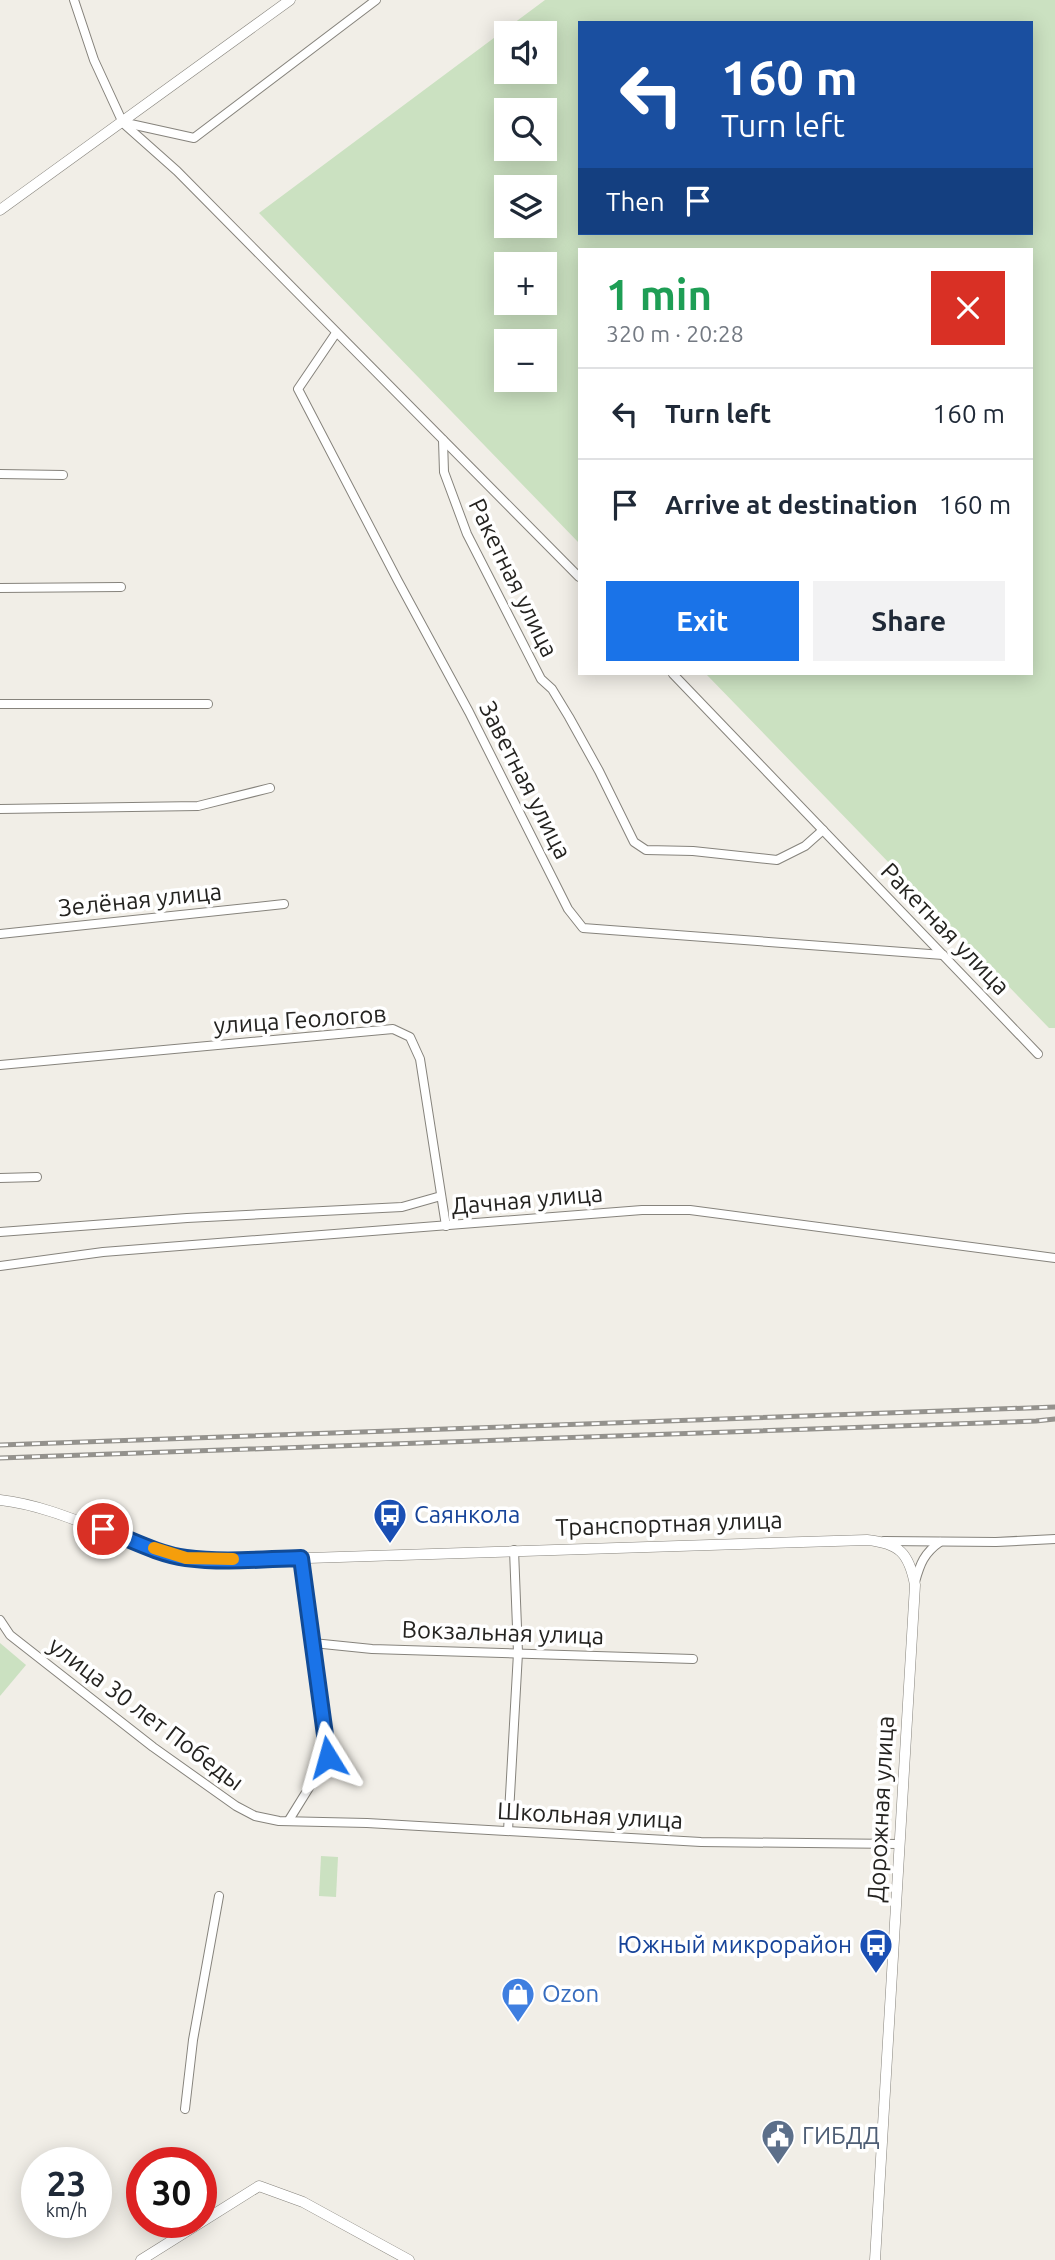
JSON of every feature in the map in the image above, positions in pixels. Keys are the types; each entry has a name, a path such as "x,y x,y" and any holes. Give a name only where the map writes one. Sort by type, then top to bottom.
{"street":[{"path":"74,0 94,60 123,123"},
{"path":"0,210 290,0"},
{"path":"123,123 194,138 376,0"},
{"name":"Ракетная улица","path":"123,123 177,171 578,576"},
{"name":"Заветная улица","path":"336,333 298,389 475,724 568,909 583,928 943,955"},
{"name":"Ракетная улица","path":"443,440 444,472 467,534 541,679 552,689 569,717 634,842 646,850 693,851 777,860 805,846 823,830"},
{"path":"0,474 63,475"},
{"path":"0,588 121,587"},
{"name":"Ракетная улица","path":"674,675 1038,1054"},
{"path":"0,704 208,704"},
{"path":"0,809 198,806 270,788"},
{"name":"Зелёная улица","path":"0,934 284,904"},
{"name":"улица Геологов","path":"0,1065 393,1029 410,1037 420,1059 446,1226"},
{"path":"0,1178 37,1177"},
{"path":"0,1232 402,1206 442,1196"},
{"name":"Дачная улица","path":"0,1266 103,1252 642,1210 690,1210 1055,1258"},
{"name":"Транспортная улица","path":"0,1500 80,1521 186,1558 243,1560 867,1540 996,1542 1055,1539"},
{"name":"Дорожная улица","path":"876,2260 915,1585 912,1567 906,1556 897,1547 884,1541"},
{"path":"915,1585 921,1561 928,1551 940,1542"},
{"path":"508,1831 518,1653 514,1550"},
{"path":"289,1820 328,1757 301,1558"},
{"name":"улица 30 лет Победы","path":"0,1620 10,1635 153,1747 236,1806 255,1816 279,1821"},
{"name":"Вокзальная улица","path":"313,1643 372,1649 693,1659"},
{"name":"Школьная улица","path":"279,1821 701,1842 900,1844"},
{"path":"185,2109 195,2027 219,1896"},
{"path":"141,2260 260,2186 303,2202 408,2260"}],"green space":[{"path":"545,0 1055,0 1055,1028 1049,1028 707,675 1033,675 1033,248 578,248 578,542 259,213 494,38 494,84 557,84 557,21 517,21"},
{"path":"0,1643 26,1665 0,1696"},
{"path":"321,1856 338,1857 336,1897 319,1896"}],"railway":[{"path":"0,1445 1055,1407"},
{"path":"0,1458 1055,1419"}],"slow traffic":[{"path":"154,1548 186,1558 233,1559"}],"place":[{"name":"Саянкола","path":"390,1545"},
{"name":"Южный микрорайон","path":"876,1975"},
{"name":"Ozon","path":"518,2024"},
{"name":"ГИБДД","path":"778,2166"}],"route":[{"path":"103,1529 186,1558 301,1558 328,1757"}]}
